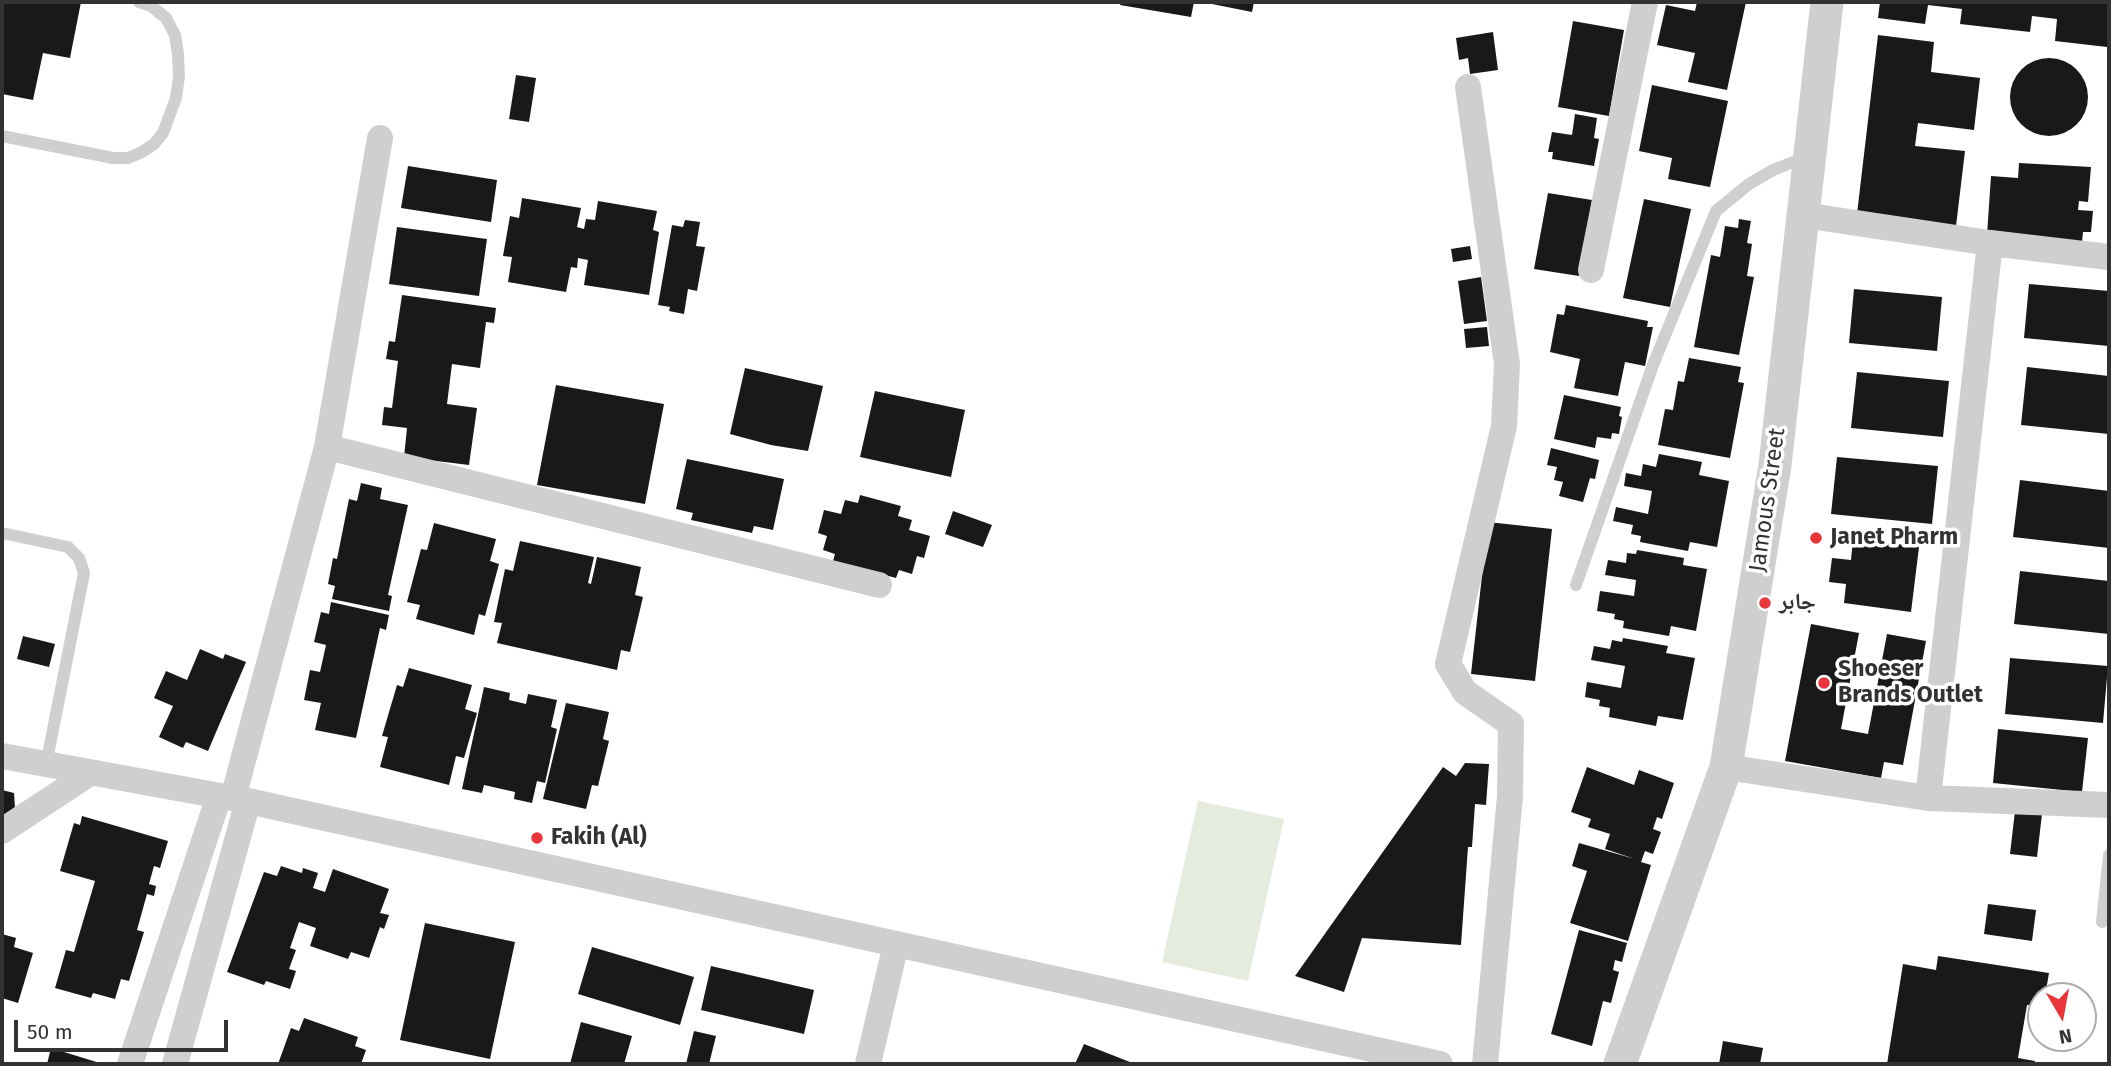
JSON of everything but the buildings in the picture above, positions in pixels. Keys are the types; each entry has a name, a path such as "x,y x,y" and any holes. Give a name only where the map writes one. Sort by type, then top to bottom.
{"street":[{"path":"1591,270 1645,2"},
{"name":"Jamous Street","path":"1620,1064 1726,767 1775,465 1827,2"},
{"path":"1468,87 1507,364 1504,426 1448,664 1465,692 1511,724 1510,796 1485,1064"},
{"path":"175,1064 233,798 327,447 380,138"},
{"path":"1803,215 1990,243 2108,249"},
{"path":"1928,798 1990,243"},
{"path":"327,447 879,585"},
{"path":"2,756 233,798 1440,1064"},
{"path":"1726,767 1928,798 2109,805"},
{"path":"2,831 90,773"},
{"path":"130,1064 233,798"},
{"path":"868,1064 896,944"}],"lane":[{"path":"2,136 113,158 128,158 154,144 163,133 176,98 178,54 175,35 166,18 151,6 139,2"},
{"path":"1576,584 1653,365 1716,211 1749,184 1773,170 1809,155"},
{"path":"2,533 68,547 79,558 84,573 46,765"},
{"path":"2102,922 2109,855"}],"shaded area":[{"path":"1198,801 1284,819 1248,981 1162,962"}],"place":[{"name":"Janet Pharm","path":"1816,538"},
{"name":"جابر","path":"1765,603"},
{"name":"Shoeser Brands Outlet","path":"1824,683"},
{"name":"Fakih (Al)","path":"537,838"}]}
